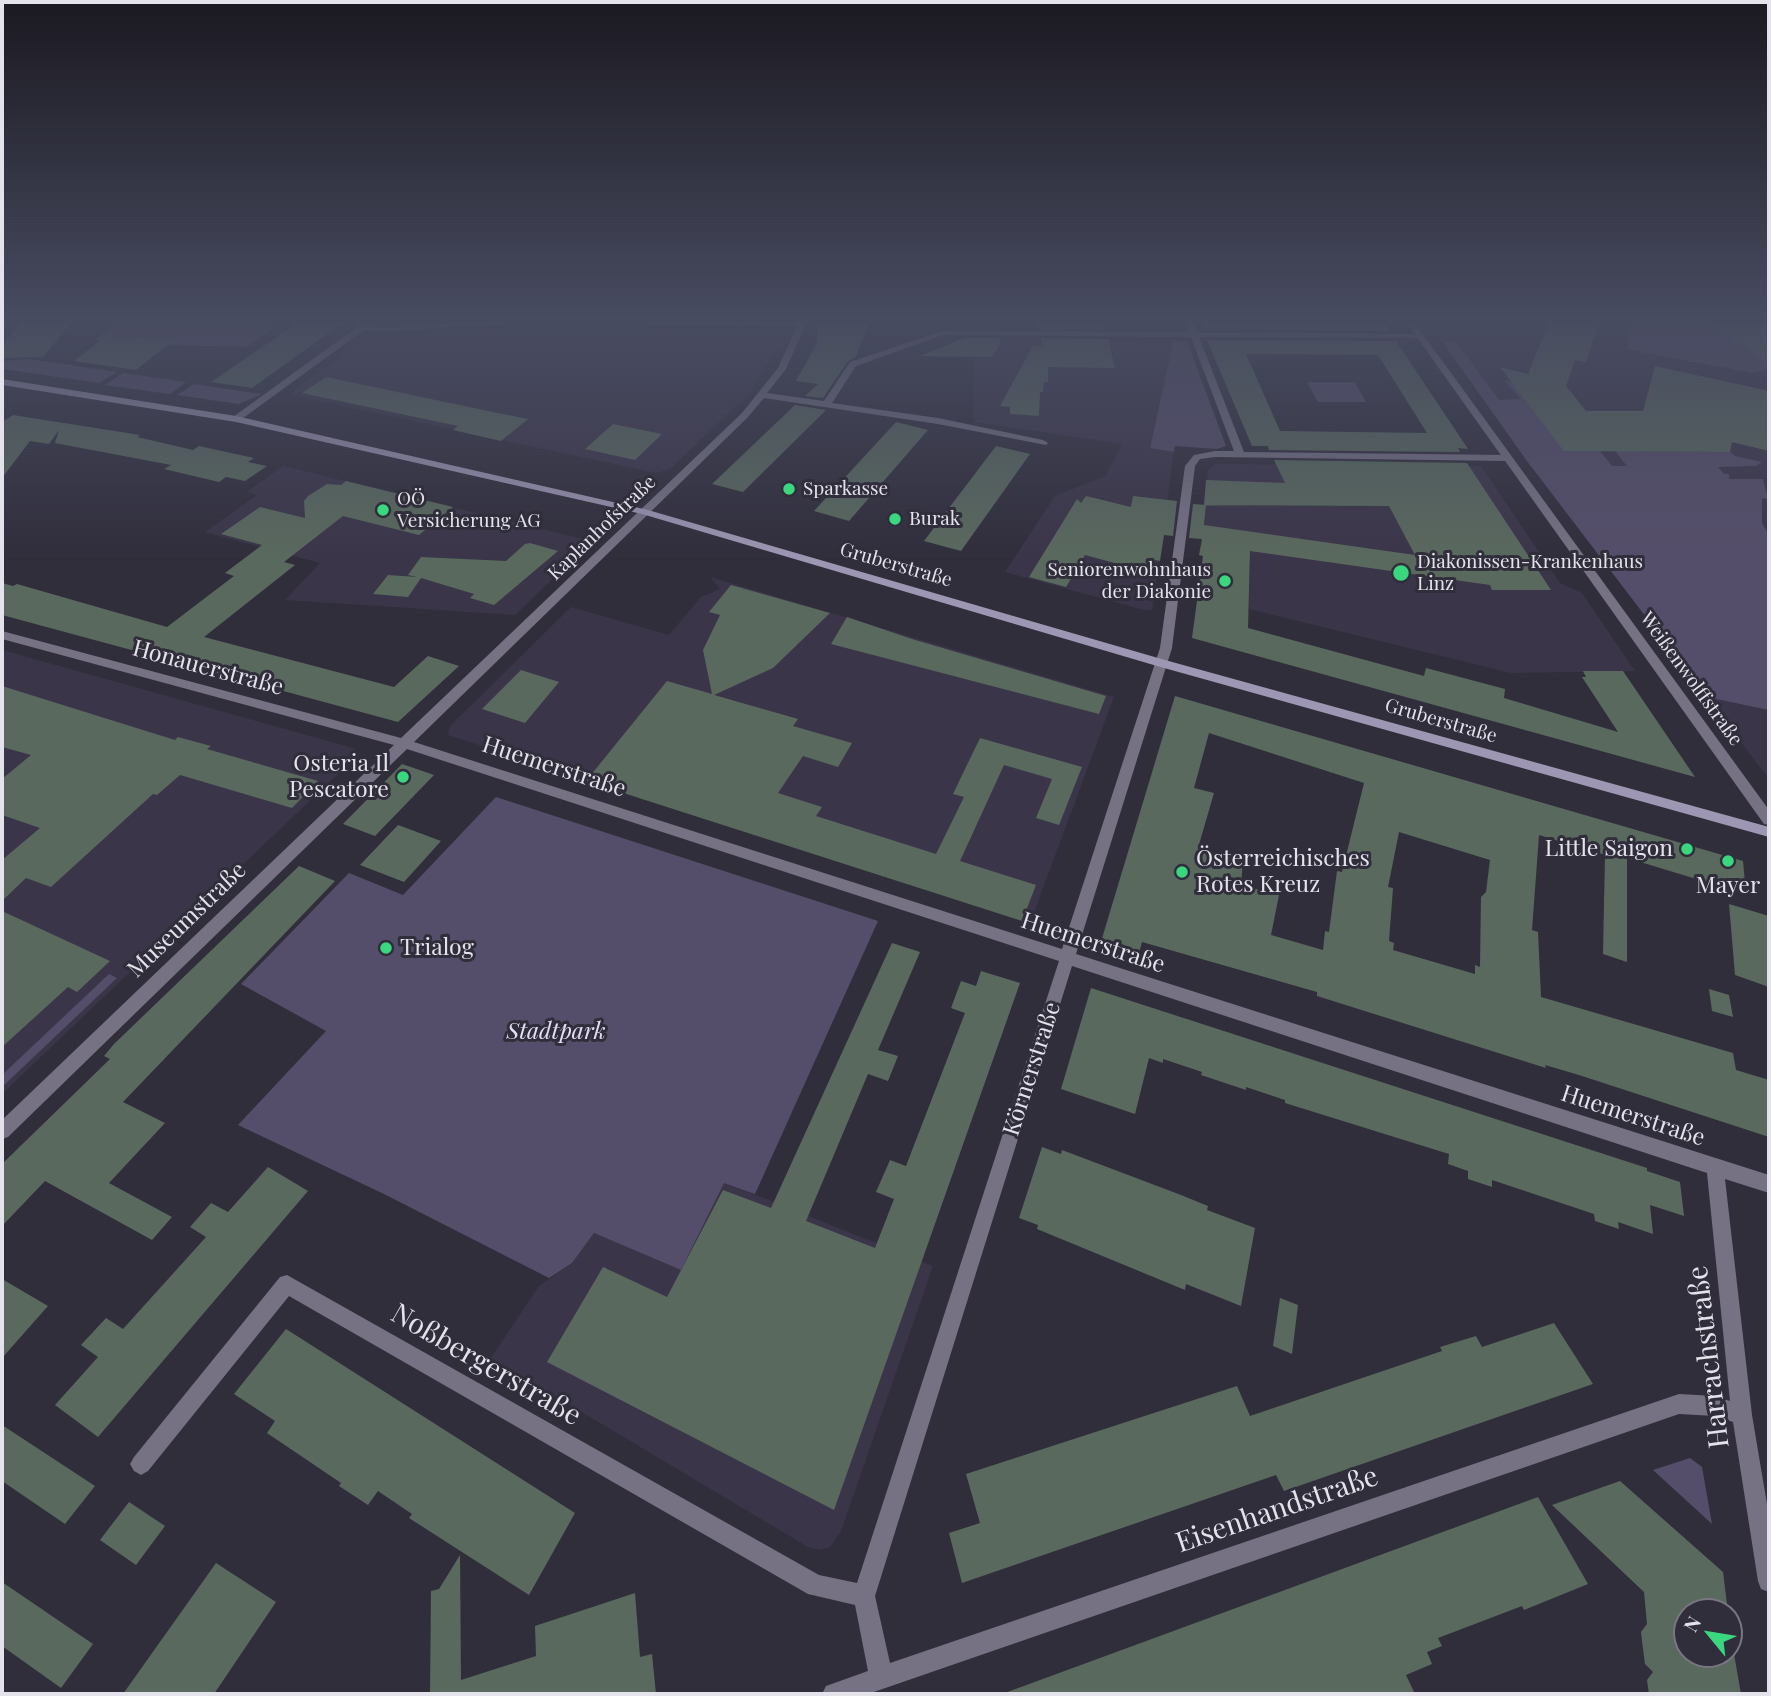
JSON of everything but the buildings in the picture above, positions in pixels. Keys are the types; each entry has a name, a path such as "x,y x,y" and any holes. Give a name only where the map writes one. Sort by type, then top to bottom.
{"main road":[{"name":"Gruberstraße","path":"123,401 236,419 644,512 1161,663 1769,832"}],"street":[{"path":"236,419 261,401"},
{"name":"Kaplanhofstraße","path":"403,743 757,401"},
{"path":"807,401 938,421 1043,443"},
{"path":"1220,401 1240,454 1507,458"},
{"name":"Weißenwolffstraße","path":"1466,401 1769,820"},
{"name":"Körnerstraße","path":"881,1678 864,1596 1170,632 1190,466 1197,457 1240,454"},
{"name":"Honauerstraße","path":"2,635 403,743"},
{"name":"Huemerstraße","path":"403,743 1769,1184"},
{"name":"Museumstraße","path":"2,1131 403,743"},
{"name":"Harrachstraße","path":"1715,1166 1742,1415 1769,1581"},
{"name":"Noßbergerstraße","path":"141,1464 287,1284 816,1586 864,1596"},
{"name":"Eisenhandstraße","path":"834,1694 1679,1404 1715,1406 1742,1415"}],"shaded area":[{"path":"322,401 741,401 670,469 656,473"},
{"path":"974,401 1160,401 1150,447 1174,452 1152,610 1005,572 1055,496 1106,476 1122,444 974,422"},
{"path":"1484,401 1769,401 1769,779"},
{"name":"Diakonissen-Krankenhaus Linz","path":"1216,464 1481,466 1560,583 1582,593 1635,671 1511,673 1249,609 1250,562 1203,556 1208,470"},
{"path":"283,466 583,539 589,544 515,615 285,600 320,563 205,532 257,495 247,492"},
{"path":"710,577 1114,697 1030,923 448,735 450,726 571,607 669,635 701,597 720,589"},
{"path":"2,650 353,748 359,754 2,1094"},
{"path":"724,1182 933,1266 841,1531 830,1547 819,1550 808,1547 491,1358 539,1286 572,1263 594,1233 681,1270"}],"green space":[{"path":"219,401 246,401 239,404"},
{"path":"1160,401 1209,401 1226,446 1217,449 1175,446 1174,452 1150,448"},
{"path":"1318,401 1366,402 1318,402"},
{"path":"1485,401 1539,401 1564,451 1600,451 1612,466 1627,466 1615,451 1730,452 1735,456 1762,462 1756,466 1718,467 1724,474 1729,474 1729,479 1763,479 1766,492 1769,493 1769,499 1762,498 1762,523 1769,535 1769,710 1707,697"},
{"name":"Stadtpark","path":"496,797 878,921 755,1194 724,1183 681,1270 594,1233 572,1263 549,1278 384,1194 238,1125 326,1031 241,984 349,873 403,895"},
{"path":"109,974 117,978 2,1087 2,1075"},
{"path":"1690,1458 1702,1467 1712,1524 1653,1470"}],"place":[{"name":"Sparkasse","path":"789,489"},
{"name":"OÖ Versicherung AG","path":"383,510"},
{"name":"Burak","path":"895,519"},
{"name":"Diakonissen-Krankenhaus Linz","path":"1401,573"},
{"name":"Seniorenwohnhaus der Diakonie","path":"1225,581"},
{"name":"Osteria Il Pescatore","path":"403,777"},
{"name":"Little Saigon","path":"1687,849"},
{"name":"Mayer","path":"1728,861"},
{"name":"Österreichisches Rotes Kreuz","path":"1182,872"},
{"name":"Trialog","path":"386,948"}]}
